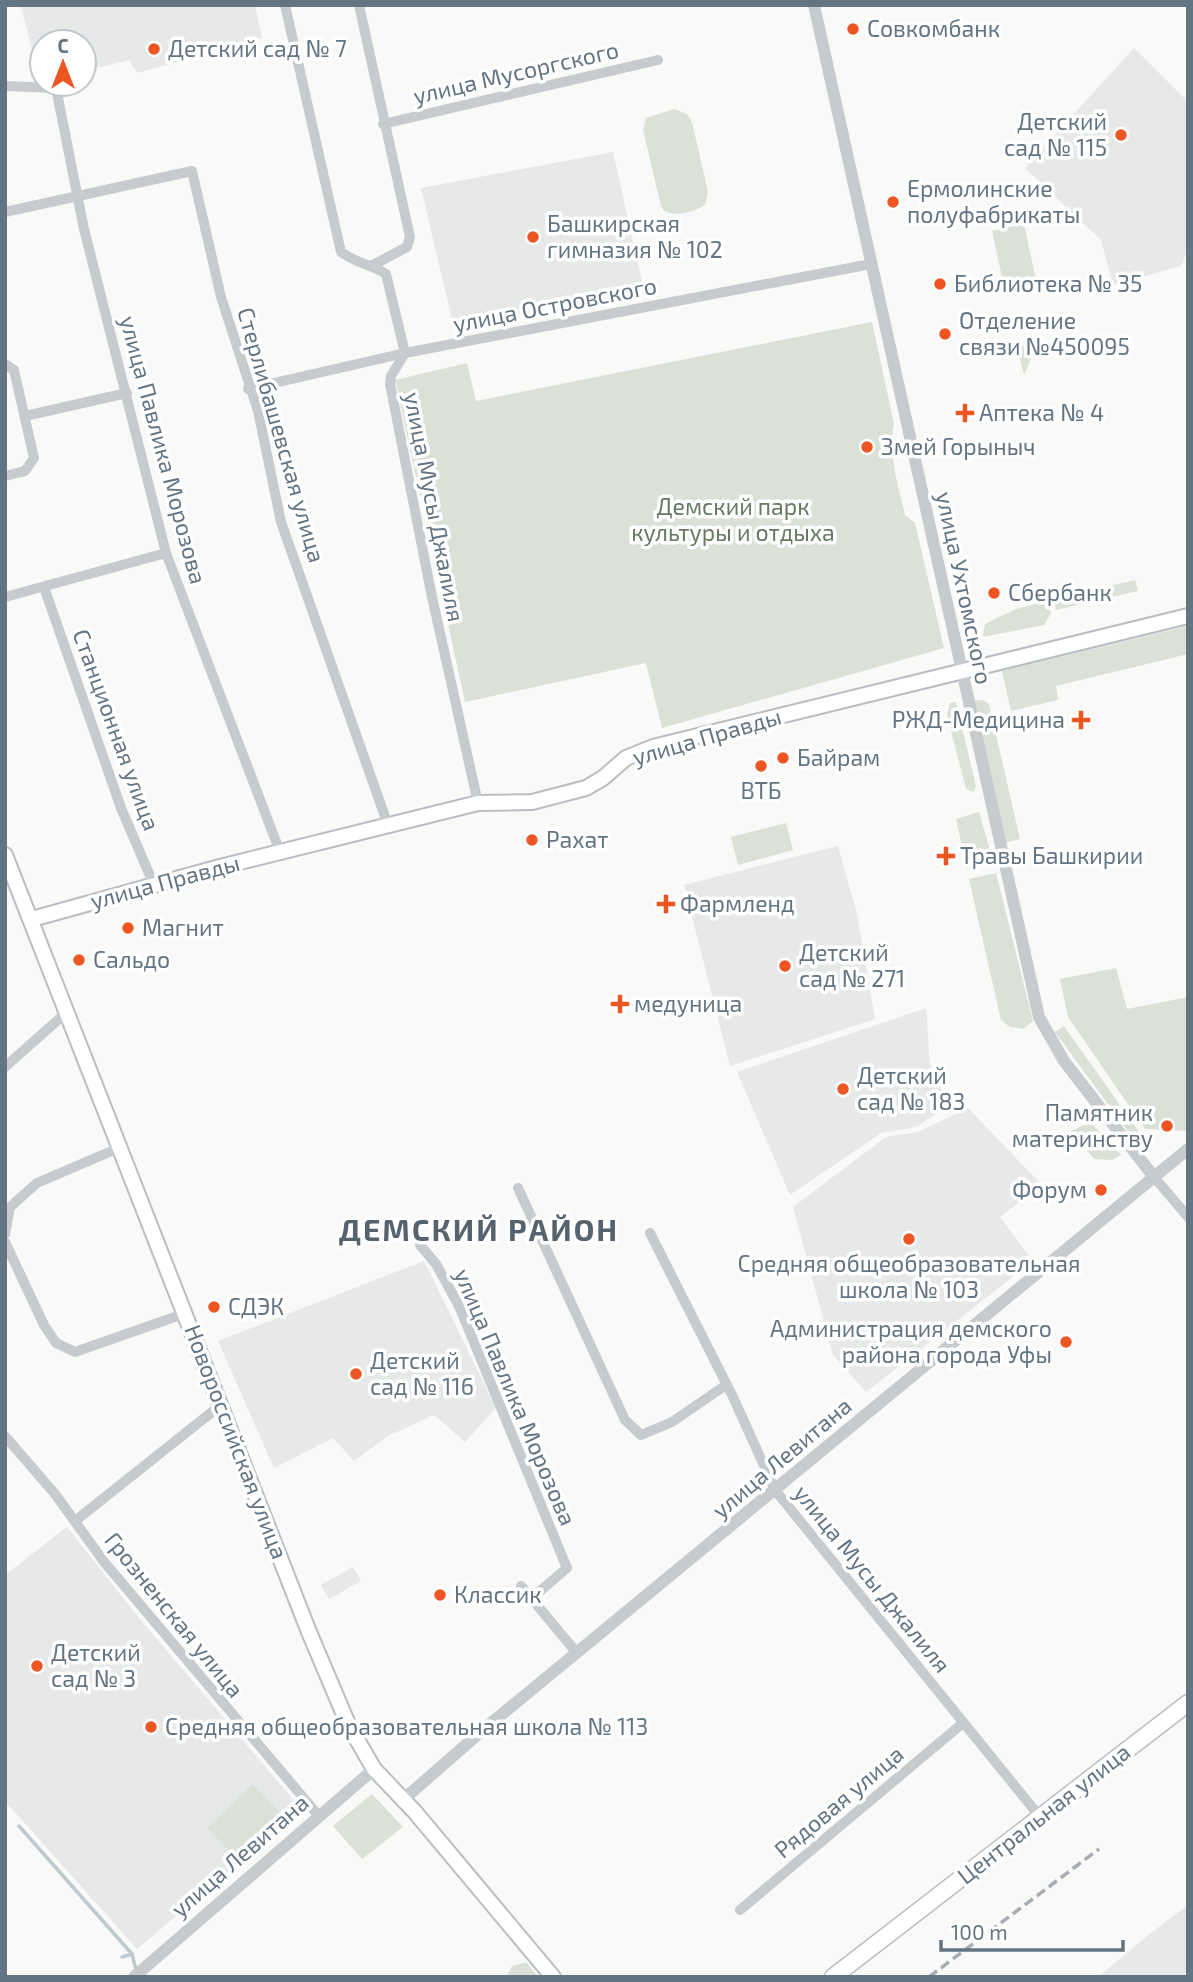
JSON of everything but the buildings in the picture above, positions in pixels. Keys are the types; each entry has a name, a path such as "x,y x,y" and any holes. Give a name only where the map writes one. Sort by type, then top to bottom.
{"main road":[{"name":"улица Правды","path":"32,919 153,885 478,803 532,802 596,783 626,758 653,747 1188,616"},
{"name":"Новороссийская улица","path":"5,855 309,1632 348,1724 374,1769 404,1799 553,1977"},
{"name":"Центральная улица","path":"833,1977 1188,1703"}],"street":[{"path":"285,5 341,251 358,264 373,265 386,274 405,353"},
{"path":"359,5 383,124 410,237 407,247 373,265"},
{"name":"улица Ухтомского","path":"814,5 1039,1017 1063,1061 1188,1217"},
{"name":"улица Мусоргского","path":"383,124 658,60"},
{"name":"улица Павлика Морозова","path":"5,86 56,88 84,229 166,553 280,852"},
{"name":"Стерлибашевская улица","path":"79,194 192,171 221,297 248,389 258,411 281,522 388,825"},
{"path":"5,212 79,194"},
{"name":"улица Островского","path":"248,389 405,353 871,264"},
{"name":"улица Мусы Джалиля","path":"405,353 391,376 390,384 432,597 478,803"},
{"path":"5,364 13,370 34,458 24,471 5,477"},
{"path":"25,416 127,393"},
{"path":"5,597 166,553"},
{"name":"Станционная улица","path":"44,587 121,808 153,885"},
{"path":"5,1067 68,1011"},
{"path":"5,1234 10,1207 37,1183 121,1147"},
{"name":"улица Левитана","path":"404,1799 1188,1149"},
{"path":"518,1188 625,1420 641,1435 657,1431 726,1385"},
{"name":"улица Мусы Джалиля","path":"650,1233 775,1490 1040,1817"},
{"path":"5,1242 44,1325 56,1343 75,1352 186,1313"},
{"name":"улица Павлика Морозова","path":"420,1245 436,1264 459,1306 567,1568 532,1598"},
{"path":"75,1521 222,1404"},
{"name":"Грозненская улица","path":"5,1436 75,1521 105,1563 318,1815"},
{"path":"522,1586 577,1653"},
{"name":"Рядовая улица","path":"740,1910 964,1723"},
{"name":"улица Левитана","path":"134,1977 374,1769"}],"shaded area":[{"name":"Детский сад № 7","path":"21,5 255,5 262,38 137,73 129,60 98,68 98,28 28,28 28,33"},
{"name":"Детский сад № 115","path":"1134,48 1188,102 1188,249 1181,266 1113,285 1101,240 1025,168"},
{"name":"Башкирская гимназия № 102","path":"613,152 643,286 454,328 421,188"},
{"name":"Детский сад № 271","path":"838,846 857,914 875,1019 730,1066 684,885"},
{"name":"Детский сад № 183","path":"926,1008 930,1064 949,1106 916,1127 881,1133 790,1195 737,1072"},
{"name":"Средняя общеобразовательная школа № 103","path":"968,1108 1042,1185 1000,1217 1033,1261 866,1392 833,1355 793,1207 886,1137 918,1132"},
{"name":"Детский сад № 116","path":"424,1261 496,1408 465,1442 434,1415 388,1436 354,1461 333,1438 274,1468 218,1341"},
{"path":"67,1527 134,1612 302,1810 137,1949 5,1801 5,1575"},
{"path":"353,1567 361,1581 329,1599 321,1585"},
{"path":"1188,1905 1188,1977 1098,1977 1151,1933"}],"green space":[{"path":"674,109 687,114 692,122 708,192 705,205 679,214 664,211 661,206 643,130 646,118"},
{"path":"1024,224 1038,289 1006,296 992,231"},
{"name":"Демский парк культуры и отдыха","path":"872,322 894,424 892,447 897,482 905,515 915,523 944,648 662,728 646,663 465,702 395,380 467,363 476,401"},
{"path":"1038,342 1024,375 1017,348"},
{"path":"1135,580 1138,591 1056,610 1054,599"},
{"path":"1047,601 1051,613 1044,625 983,637 985,624 1016,609"},
{"path":"1188,626 1188,654 1056,686 1058,700 1011,711 1002,671"},
{"path":"983,700 989,704 1020,839 1004,843 972,701"},
{"path":"956,702 976,786 974,792 966,789 947,715 950,703"},
{"path":"979,812 993,861 967,869 956,819"},
{"path":"786,823 793,850 738,865 731,837"},
{"path":"996,873 1033,1021 1023,1029 1010,1027 1001,1020 969,879"},
{"path":"1116,968 1127,1009 1188,997 1188,1131 1145,1129 1068,1017 1060,979"},
{"path":"1064,1026 1142,1136 1135,1141 1055,1032"},
{"path":"1086,1124 1093,1125 1121,1155 1112,1160 1094,1159 1071,1131"},
{"path":"253,1784 280,1812 234,1856 207,1828"},
{"path":"372,1794 403,1827 362,1859 333,1826"},
{"path":"527,1963 538,1977 506,1977 512,1966"}],"waterway":[{"path":"19,1826 132,1954 136,1970"},
{"path":"122,1957 132,1954"}],"railway":[{"path":"929,1977 1099,1849"}],"place":[{"name":"Совкомбанк","path":"853,29"},
{"name":"Детский сад № 7","path":"154,49"},
{"name":"Детский сад № 115","path":"1121,135"},
{"name":"Ермолинские полуфабрикаты","path":"893,202"},
{"name":"Башкирская гимназия № 102","path":"533,237"},
{"name":"Библиотека № 35","path":"940,284"},
{"name":"Отделение связи №450095","path":"945,334"},
{"name":"Аптека № 4","path":"965,413"},
{"name":"Змей Горыныч","path":"867,447"},
{"name":"Сбербанк","path":"994,593"},
{"name":"РЖД-Медицина","path":"1081,720"},
{"name":"Байрам","path":"783,758"},
{"name":"ВТБ","path":"761,766"},
{"name":"Рахат","path":"532,840"},
{"name":"Травы Башкирии","path":"946,856"},
{"name":"Фармленд","path":"666,904"},
{"name":"Магнит","path":"128,928"},
{"name":"Сальдо","path":"79,960"},
{"name":"Детский сад № 271","path":"785,966"},
{"name":"медуница","path":"620,1004"},
{"name":"Детский сад № 183","path":"843,1089"},
{"name":"Памятник материнству","path":"1167,1126"},
{"name":"Форум","path":"1101,1190"},
{"name":"Средняя общеобразовательная школа № 103","path":"909,1239"},
{"name":"СДЭК","path":"214,1307"},
{"name":"Администрация демского района города Уфы","path":"1066,1342"},
{"name":"Детский сад № 116","path":"356,1374"},
{"name":"Классик","path":"440,1595"},
{"name":"Детский сад № 3","path":"37,1666"},
{"name":"Средняя общеобразовательная школа № 113","path":"151,1727"}],"district":[{"name":"ДЕМСКИЙ РАЙОН","path":"479,1231"}]}
